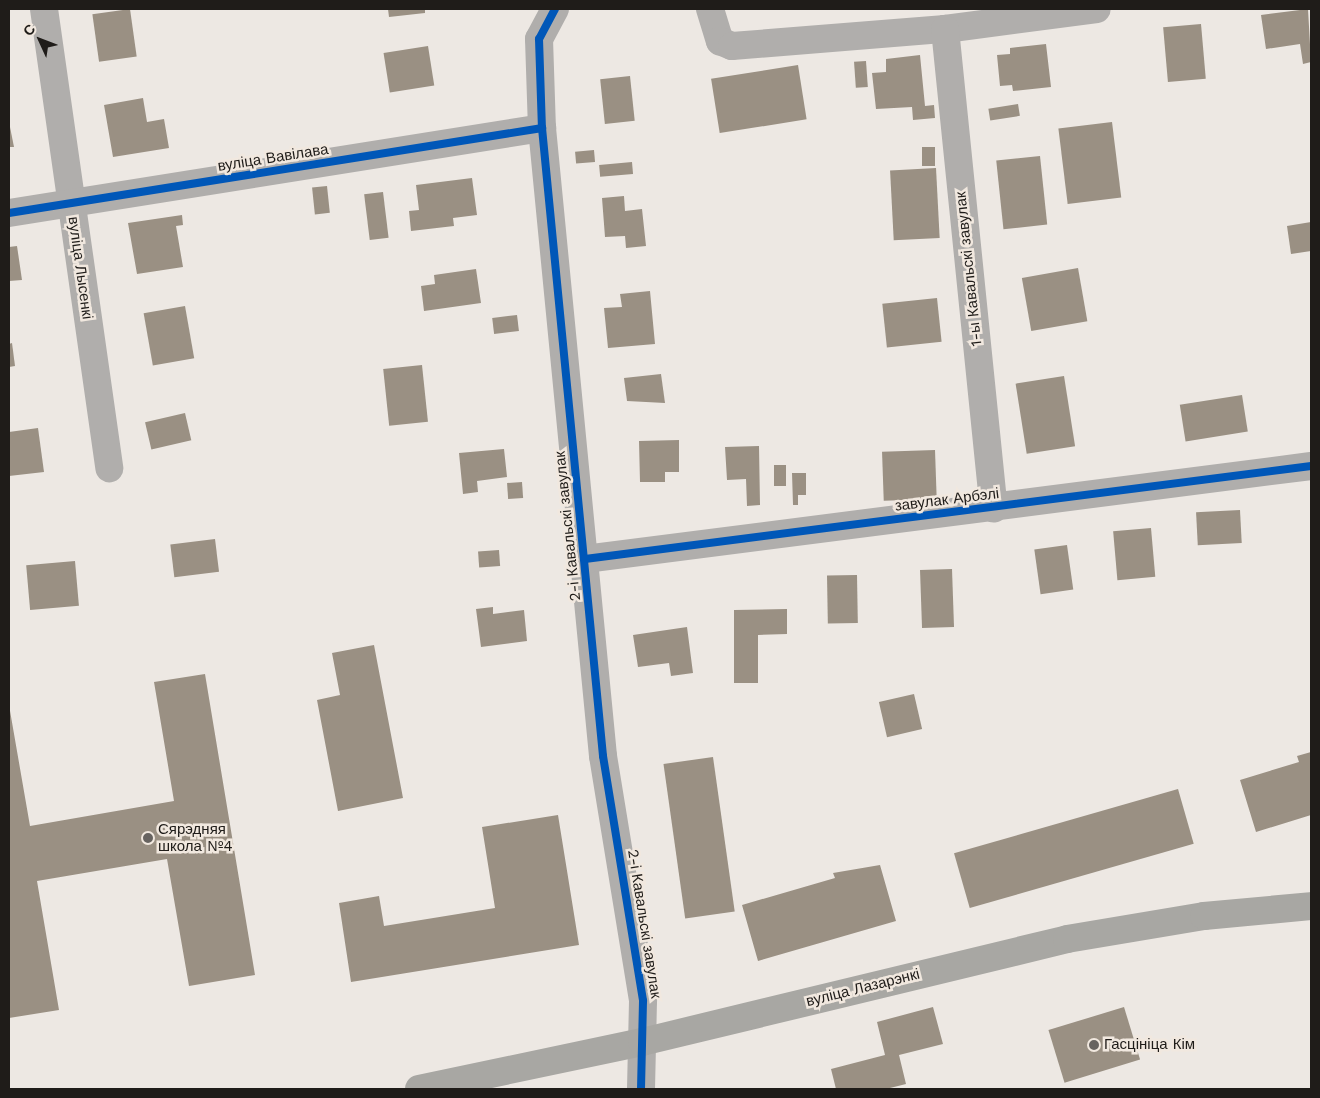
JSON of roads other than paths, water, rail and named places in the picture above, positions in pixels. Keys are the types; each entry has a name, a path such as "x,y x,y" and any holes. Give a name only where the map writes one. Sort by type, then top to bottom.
{"main road":[{"name":"вуліца Лазарэнкі","path":"419,1089 642,1042 1068,939 1204,916 1311,906"}],"street":[{"name":"вуліца Лысенкі","path":"44,9 109,468"},
{"name":"2-і Кавальскі завулак","path":"555,9 539,38 542,128 603,756 643,1001 641,1089"},
{"path":"710,9 720,41 732,46 944,30 1097,9"},
{"name":"1-ы Кавальскі завулак","path":"944,30 994,508"},
{"name":"вуліца Вавілава","path":"9,214 71,206 542,128"},
{"name":"завулак Арбэлі","path":"585,559 1311,466"}],"place":[{"name":"Сярэдняя школа №4","path":"148,838"},
{"name":"Гасцініца Кім","path":"1094,1045"}]}
